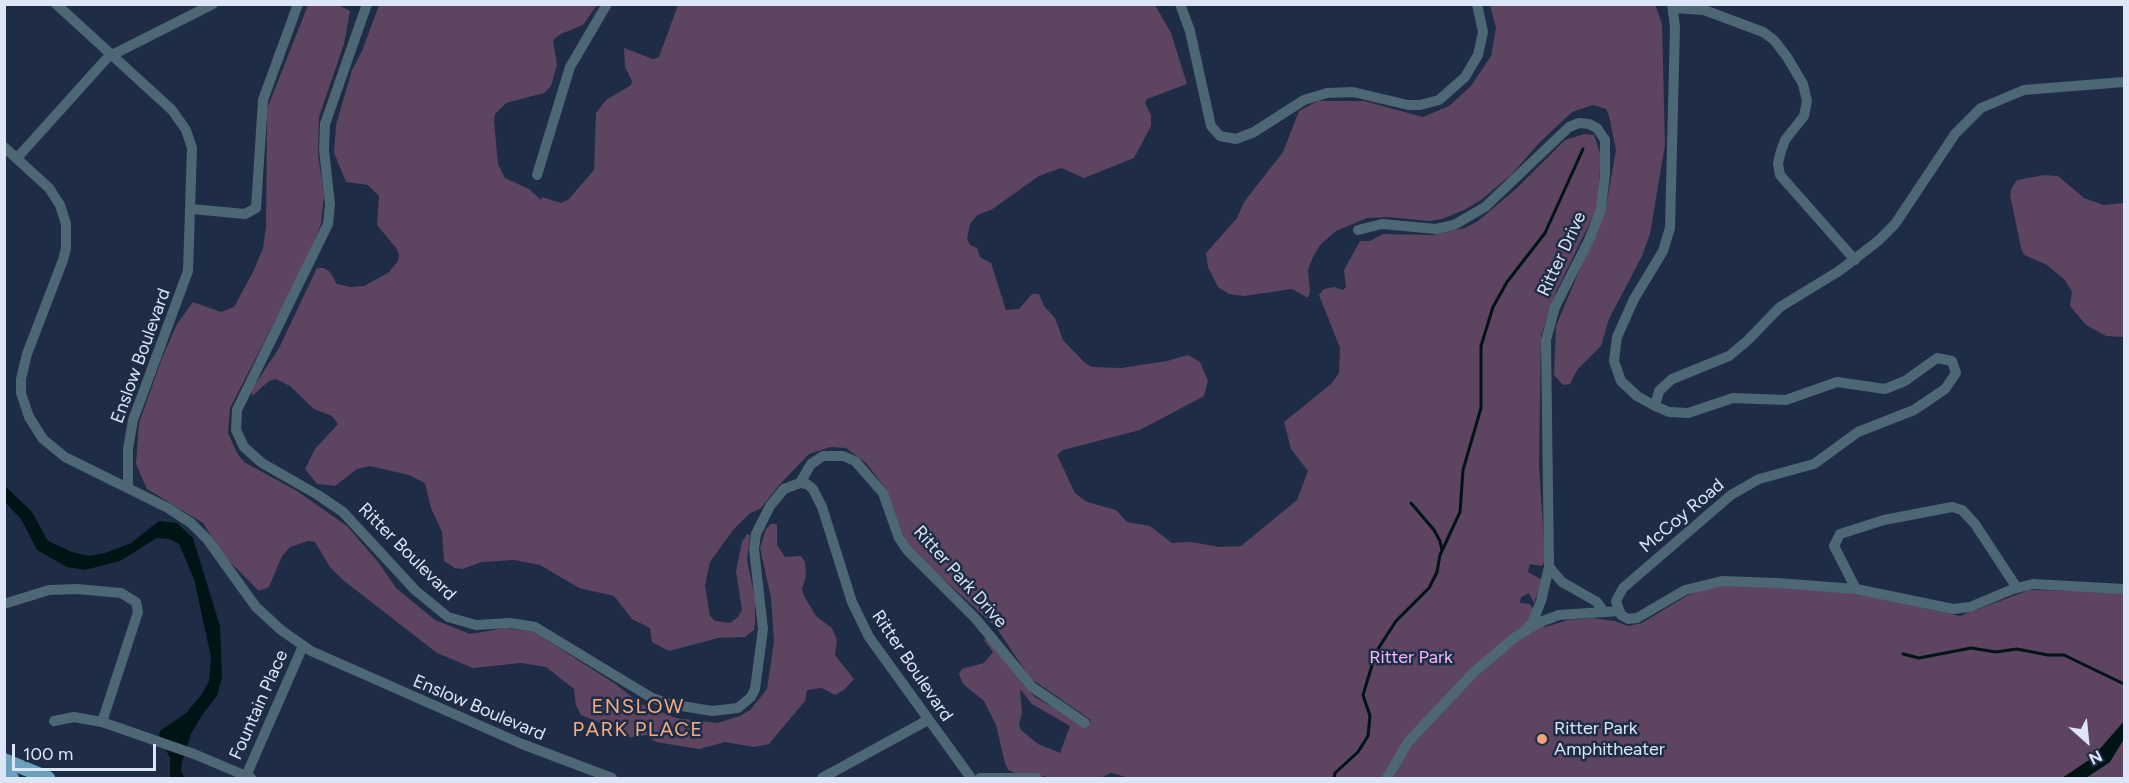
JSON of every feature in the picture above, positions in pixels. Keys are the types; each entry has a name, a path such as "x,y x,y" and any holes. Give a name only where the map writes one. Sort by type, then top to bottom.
{"main road":[{"path":"4,760 48,778"},
{"path":"4,775 12,778"}],"street":[{"name":"Enslow Boulevard","path":"56,4 172,110 186,130 193,157 188,271 133,420 128,449 128,488 191,522 207,539 256,607 303,646 336,664 512,740 612,778"},
{"path":"17,158 112,55 213,4"},
{"path":"192,209 245,214 256,208 263,100 298,4"},
{"name":"Ritter Boulevard","path":"367,4 325,124 324,150 330,204 328,224 237,410 236,430 251,455 344,512 415,590 448,617 476,626 510,623 535,627 652,698 670,705 712,711 738,708 751,697 755,689 763,629 754,549 756,534 777,496 784,489 800,483 813,489 820,501 852,602 869,637 971,778"},
{"path":"537,175 567,75 578,51 607,4"},
{"path":"1179,4 1190,31 1211,126 1220,136 1236,139 1254,132 1304,100 1327,93 1353,92 1408,105 1420,105 1439,100 1466,77 1478,55 1483,32 1477,4"},
{"path":"1673,6 1704,10 1763,32 1774,40 1787,57 1803,84 1807,101 1804,116 1785,140 1778,163 1780,175 1854,260"},
{"name":"McCoy Road","path":"1619,611 1616,601 1623,588 1731,495 1759,479 1814,464 1858,432 1914,410 1952,383 1956,369 1948,359 1937,358 1898,385 1885,389 1837,382 1785,400 1733,398 1688,413 1669,412 1655,406 1637,396 1621,381 1614,354 1625,315 1663,251 1670,228 1673,6"},
{"path":"1655,406 1659,391 1672,379 1729,356 1790,299 1854,260 1895,224 1955,134 1981,108 2024,90 2124,82"},
{"name":"Ritter Drive","path":"1358,230 1382,224 1436,229 1463,222 1485,207 1569,128 1584,123 1593,125 1603,135 1606,155 1601,209 1589,240 1555,308 1546,340 1549,567 1541,601 1525,631"},
{"path":"4,147 55,196 64,214 67,237 63,260 23,366 21,393 24,405 35,430 53,449 128,488"},
{"name":"Ritter Park Drive","path":"800,483 811,464 823,456 836,455 855,461 882,493 899,538 908,550 976,619 1032,687 1085,723"},
{"path":"1856,590 1834,546 1840,534 1884,520 1952,507 1962,510 1975,524 2017,588"},
{"path":"1549,567 1562,582 1597,602 1603,611"},
{"path":"1387,778 1398,755 1419,730 1490,657 1525,631 1559,615 1619,611 1628,619 1637,618 1685,590 1722,581 1856,590 1953,609 1970,607 2017,588 2041,583 2124,589"},
{"path":"4,604 49,590 76,589 121,593 136,602 138,612 102,722"},
{"name":"Fountain Place","path":"248,777 303,646"},
{"path":"54,722 74,717 102,722 194,754 248,777"},
{"path":"822,778 846,768 928,720"},
{"path":"980,778 1038,778"}],"green space":[{"path":"336,4 350,11 344,44 319,117 318,154 324,195 321,224 307,259 230,408 228,433 237,453 244,462 297,491 347,526 379,563 396,588 435,620 470,634 505,628 534,632 614,683 641,704 676,718 717,723 740,716 750,710 767,689 774,641 771,598 760,548 766,529 771,524 777,524 777,545 785,557 801,556 805,562 806,576 802,589 804,596 816,616 832,628 837,640 835,655 854,679 844,690 835,695 822,688 807,690 805,701 769,744 754,747 725,742 699,749 656,742 647,735 625,738 622,732 581,715 576,705 574,689 546,667 521,663 473,668 437,653 343,580 330,567 315,542 308,541 290,547 282,556 269,587 259,591 223,555 203,523 147,489 136,464 139,423 162,358 177,324 193,302 221,312 234,307 263,248 266,227 267,109 308,5"},
{"path":"1655,4 1662,24 1665,145 1650,234 1642,256 1609,319 1601,346 1577,370 1570,384 1563,385 1554,375 1556,326 1606,207 1616,150 1606,109 1593,105 1572,112 1540,142 1512,174 1481,200 1464,210 1442,219 1429,221 1388,217 1367,218 1336,231 1320,245 1313,257 1308,270 1310,292 1308,298 1292,289 1244,296 1229,294 1218,287 1208,267 1206,253 1237,218 1244,202 1283,152 1299,111 1318,101 1364,101 1423,117 1449,106 1471,86 1491,56 1496,28 1490,5"},
{"name":"Ritter Park","path":"379,5 597,5 583,25 553,40 557,65 551,86 544,93 506,103 495,114 498,164 505,178 529,189 541,200 542,197 561,203 568,200 594,170 596,113 606,100 631,85 632,81 625,67 624,48 653,59 659,57 678,5 1155,5 1171,33 1187,84 1147,99 1145,103 1151,115 1151,126 1134,158 1084,178 1061,168 1039,176 991,210 977,215 970,224 967,239 970,245 977,248 980,257 991,263 1006,310 1019,309 1032,294 1039,294 1044,306 1055,318 1063,340 1085,363 1092,367 1121,368 1167,361 1188,355 1200,362 1208,381 1204,396 1140,430 1063,450 1057,455 1075,493 1087,502 1116,510 1127,522 1150,526 1172,543 1190,542 1220,547 1241,546 1297,500 1308,471 1291,449 1284,422 1331,384 1339,373 1340,348 1319,295 1324,289 1334,287 1343,290 1346,287 1344,270 1360,241 1370,241 1383,234 1433,235 1465,228 1478,221 1517,188 1565,140 1584,134 1594,135 1601,156 1597,208 1556,292 1541,335 1539,465 1545,560 1542,566 1530,564 1528,572 1542,580 1534,603 1529,593 1521,597 1520,603 1530,604 1545,627 1568,620 1592,618 1615,621 1628,626 1642,623 1688,595 1714,586 1746,585 1860,594 1960,616 2029,590 2124,592 2124,778 1130,778 1111,773 1100,778 1057,778 1015,773 1008,770 996,725 984,701 963,684 959,674 962,669 984,663 993,652 984,640 989,636 1022,683 1035,697 1088,728 1091,720 1030,678 996,627 908,547 887,490 866,463 846,448 830,447 809,454 760,509 750,513 733,530 710,562 705,586 710,616 715,621 730,623 738,617 742,610 736,571 742,542 747,534 750,535 747,560 755,598 755,623 754,630 745,637 718,638 669,651 652,642 650,628 632,619 614,596 579,588 540,565 514,560 482,562 462,569 455,568 444,561 442,532 431,508 425,483 409,475 370,466 357,469 335,486 317,484 305,469 315,449 338,424 332,416 314,409 290,386 276,379 269,381 252,396 252,389 279,348 317,268 324,268 330,272 337,284 351,287 364,286 389,272 398,261 399,254 396,248 377,225 379,196 368,185 346,182 334,153 336,125 352,70 362,51","holes":["1020,689 1032,704 1070,726 1060,753 1038,744 1021,730 1019,724 1022,713"]},
{"path":"2044,175 2058,176 2084,198 2104,205 2124,203 2124,337 2106,336 2086,325 2070,306 2072,292 2065,280 2047,265 2024,255 2010,195 2012,187 2017,180"}],"shaded area":[{"path":"5,486 32,512 48,541 72,552 89,556 105,553 131,543 159,521 177,523 193,538 220,626 222,678 217,696 191,734 182,762 181,771 185,778 170,778 170,758 159,736 160,731 186,713 202,694 209,681 211,657 194,579 179,544 169,539 157,538 120,561 85,570 67,567 37,550 21,519 5,502"},
{"path":"2124,721 2124,739 2110,762 2086,778 2062,778 2092,758"}],"waterway":[{"path":"1334,778 1335,773 1358,752 1368,736 1370,716 1363,695 1376,652 1396,621 1429,588 1437,572 1440,555 1460,512 1463,470 1481,408 1481,346 1493,307 1507,282 1545,233 1583,149"},
{"path":"1411,503 1434,530 1442,551"},
{"path":"1903,654 1919,658 1971,648 1996,652 2017,649 2048,655 2064,655 2124,684"}],"place":[{"name":"Ritter Park Amphitheater","path":"1542,739"}],"district":[{"name":"ENSLOW PARK PLACE","path":"638,718"}]}
